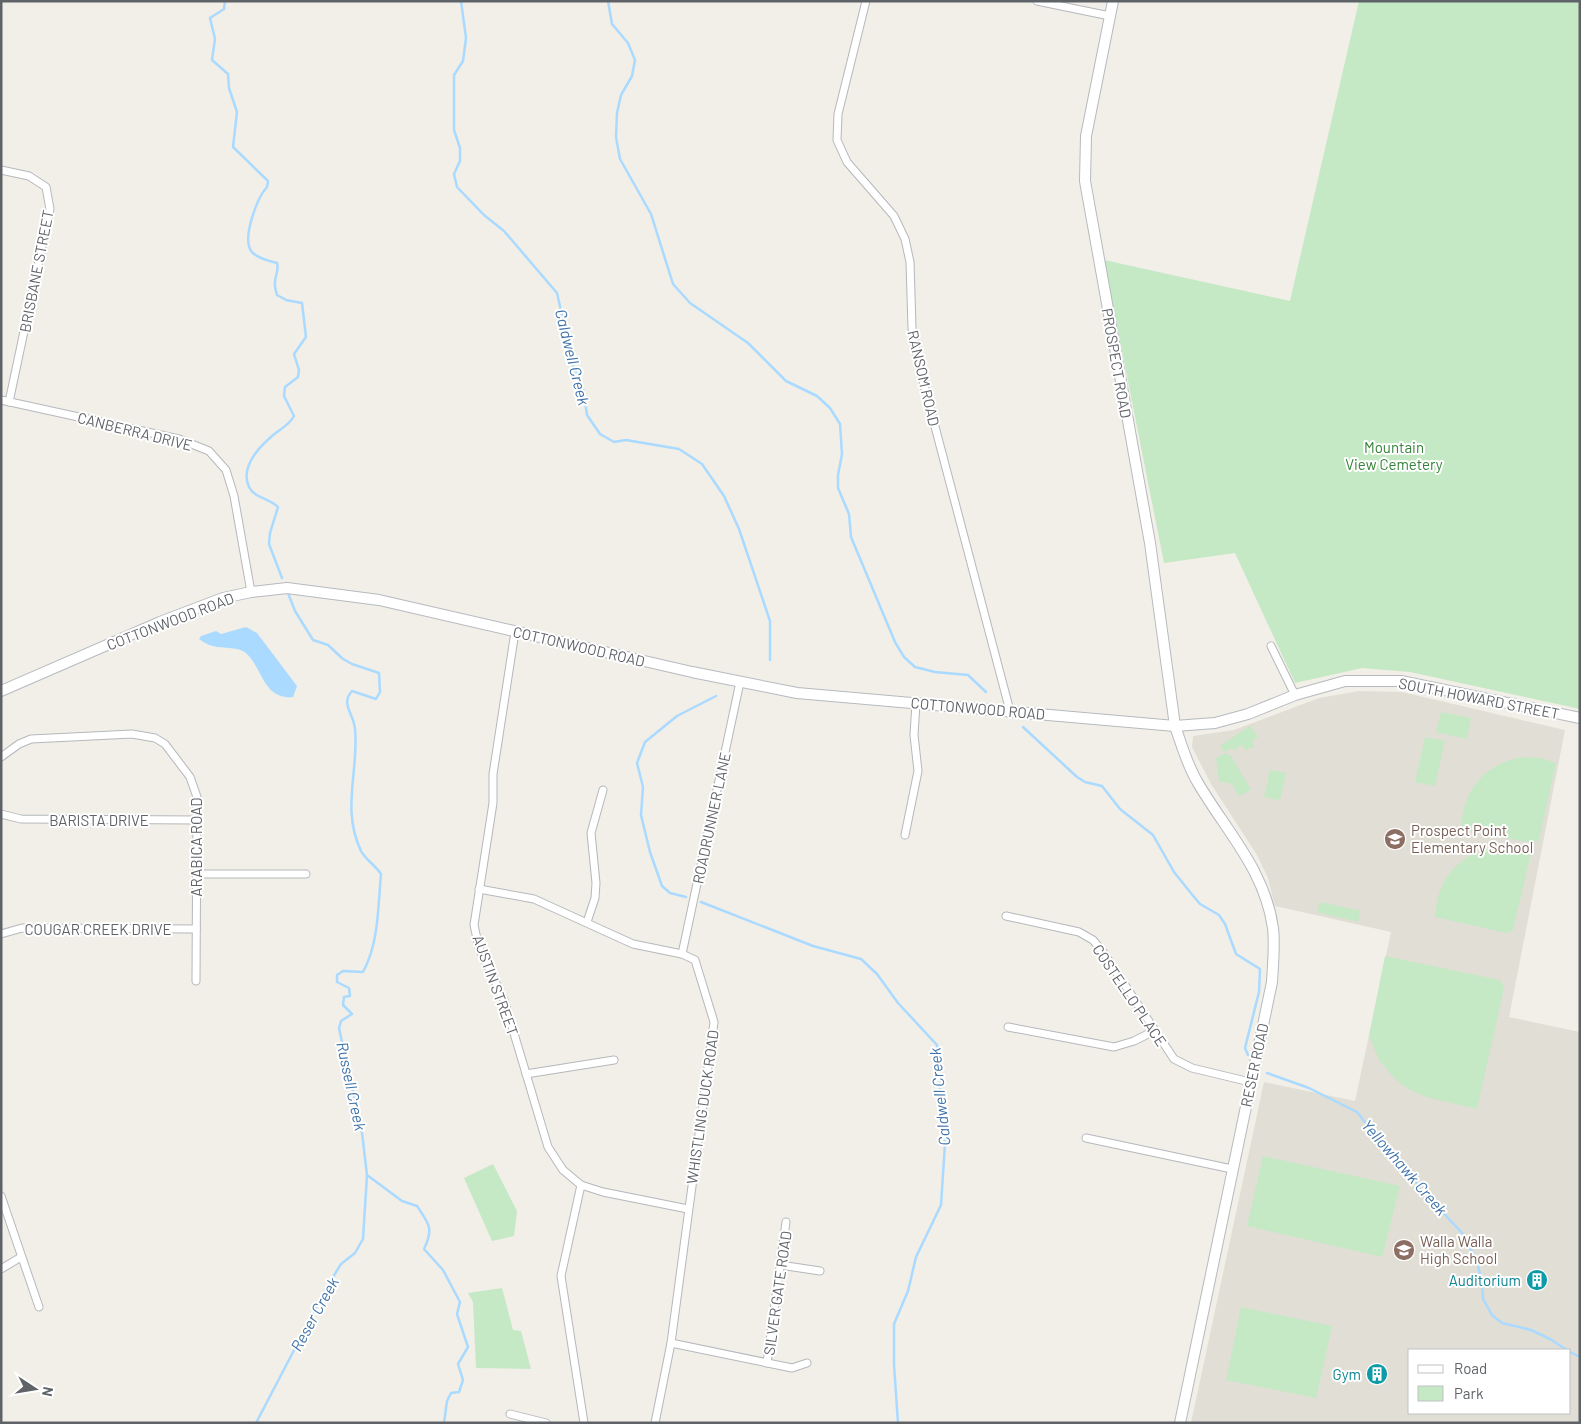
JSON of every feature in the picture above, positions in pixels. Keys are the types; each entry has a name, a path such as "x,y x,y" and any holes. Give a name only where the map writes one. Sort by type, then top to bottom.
{"main road":[{"name":"PROSPECT ROAD","path":"1113,1 1086,136 1085,181 1150,543 1176,726"},
{"name":"COTTONWOOD ROAD","path":"1,690 160,622 223,598 251,592 287,588 379,600 515,632 797,693 1010,710 1176,726"},
{"name":"SOUTH HOWARD STREET","path":"1176,726 1215,723 1248,714 1295,695 1340,681 1401,680 1580,718"},
{"name":"RESER ROAD","path":"1176,726 1184,755 1198,783 1244,851 1257,874 1265,894 1273,928 1272,982 1180,1423"}],"street":[{"name":"RANSOM ROAD","path":"866,1 838,114 837,140 847,162 894,216 905,239 910,262 912,328 918,362 1010,710"},
{"path":"1037,1 1110,16"},
{"name":"BRISBANE STREET","path":"1,170 30,176 46,187 50,209 9,402"},
{"name":"CANBERRA DRIVE","path":"1,400 180,438 209,451 226,470 234,496 251,592"},
{"name":"AUSTIN STREET","path":"515,632 493,774 493,803 474,925 479,948 504,1000 548,1147 563,1170 581,1185 603,1192 688,1209"},
{"path":"1271,646 1295,695"},
{"name":"ROADRUNNER LANE","path":"682,954 740,682"},
{"path":"905,835 918,771 914,735 916,703"},
{"name":"ARABICA ROAD","path":"1,757 19,744 31,739 132,734 155,738 165,744 190,777 197,797 196,981"},
{"path":"587,922 595,898 596,883 591,832 604,790"},
{"name":"BARISTA DRIVE","path":"1,814 21,819 197,820"},
{"path":"196,874 306,874"},
{"path":"479,888 534,899 633,944 682,954"},
{"name":"COSTELLO PLACE","path":"1006,916 1079,932 1093,940 1103,952 1174,1059 1192,1068 1250,1082"},
{"name":"COUGAR CREEK DRIVE","path":"1,934 22,928 196,929"},
{"name":"WHISTLING DUCK ROAD","path":"655,1423 670,1344 714,1022 695,960 682,954"},
{"path":"1008,1027 1114,1047 1134,1041 1154,1031"},
{"path":"526,1074 614,1060"},
{"path":"1086,1138 1232,1169"},
{"path":"581,1185 561,1276 584,1423"},
{"path":"1,1196 39,1307"},
{"name":"SILVER GATE ROAD","path":"767,1363 786,1222"},
{"path":"1,1269 21,1257"},
{"path":"780,1265 820,1271"},
{"path":"670,1344 792,1368 807,1363"},
{"path":"510,1414 546,1423"}],"shaded area":[{"name":"Walla Walla High School","path":"1359,691 1402,692 1565,730 1509,1017 1580,1032 1580,1423 1191,1423 1264,1082 1355,1101 1391,932 1275,906 1268,878 1257,855 1211,784 1192,747 1193,736 1234,730 1319,698"}],"green space":[{"name":"Mountain View Cemetery","path":"1359,1 1580,1 1580,709 1410,672 1362,668 1295,683 1235,553 1164,563 1104,260 1290,301"},
{"path":"1441,712 1471,718 1467,739 1436,732"},
{"path":"1250,726 1258,737 1252,741 1254,747 1245,750 1242,744 1234,751 1232,748 1224,752 1220,746"},
{"path":"1425,737 1445,741 1435,786 1415,782"},
{"path":"1225,753 1231,756 1251,790 1239,796 1232,784 1219,781 1216,758"},
{"path":"1524,757 1540,758 1556,763 1539,840 1533,843 1461,829 1462,815 1466,802 1471,790 1479,780 1498,765"},
{"path":"1270,770 1286,773 1280,800 1264,797"},
{"path":"1499,847 1516,848 1531,853 1513,930 1507,933 1435,917 1436,903 1440,891 1453,869 1473,854"},
{"path":"1320,902 1361,911 1358,922 1317,912"},
{"path":"1385,956 1500,980 1504,988 1477,1109 1426,1097 1410,1090 1396,1080 1379,1060 1369,1036"},
{"path":"1263,1156 1400,1186 1382,1257 1247,1226"},
{"path":"493,1164 517,1211 514,1236 492,1241 464,1178"},
{"path":"502,1288 513,1330 521,1331 531,1369 476,1368 473,1302 468,1293"},
{"path":"1241,1307 1332,1326 1316,1398 1226,1380"}],"water":[{"path":"246,627 257,633 297,686 293,697 283,697 270,689 244,651 211,646 199,639 201,636 216,631 221,634"}],"waterway":[{"name":"Russell Creek","path":"225,1 224,9 210,18 215,39 212,60 228,74 229,88 237,112 233,147 268,181 267,187 255,209 249,229 249,246 257,256 277,263 275,280 277,295 286,300 302,303 306,337 294,354 299,370 298,377 285,387 284,396 294,416 289,423 274,434 256,453 247,473 247,480 252,491 278,507 270,533 269,544 282,578"},
{"name":"Caldwell Creek","path":"461,1 466,38 463,61 454,75 454,130 460,148 460,161 454,174 457,187 484,215 504,231 557,293 574,369 583,389 587,415 600,434 614,442 626,440 679,449 702,464 724,496 739,529 770,621 770,660"},
{"name":"Yellowhawk Creek","path":"608,1 612,24 628,43 635,60 632,76 621,95 617,113 616,137 620,159 651,214 673,284 690,303 748,343 786,381 817,396 830,408 840,424 842,454 838,475 838,488 849,514 851,537 895,642 904,657 915,667 935,672 968,675 986,692"},
{"name":"Russell Creek","path":"288,593 295,611 313,640 328,645 343,659 352,664 379,673 380,692 376,699 352,691 347,700 354,724 356,745 351,805 352,820 361,851 381,874 377,924 368,961 363,972 343,971 337,975 337,982 349,988 350,996 344,997 343,1005 352,1014 341,1021 339,1028 362,1133 367,1175 402,1201 417,1206 429,1226 429,1236 424,1249 443,1270 460,1302 457,1314 468,1347 458,1364 463,1380 459,1392 451,1393 447,1401 444,1423"},
{"name":"Caldwell Creek","path":"686,897 670,893 662,886 650,852 641,815 643,787 637,763 645,742 677,716 716,696"},
{"name":"Yellowhawk Creek","path":"1023,727 1077,777 1085,782 1102,786 1120,809 1153,835 1174,872 1190,892 1200,904 1219,915 1225,924 1236,954 1260,969 1259,992 1245,1048 1248,1055"},
{"name":"Caldwell Creek","path":"701,902 813,946 861,959 877,974 898,1003 937,1045 945,1143 941,1205 916,1257 908,1291 894,1324 894,1365 898,1423"},
{"name":"Yellowhawk Creek","path":"1267,1073 1309,1088 1357,1112 1392,1156 1407,1168 1420,1188 1463,1234 1475,1257 1482,1280 1483,1299 1492,1315 1502,1323 1531,1330 1565,1349"},
{"name":"Reser Creek","path":"256,1423 327,1287 341,1264 355,1253 363,1239 367,1175"},
{"name":"Yellowhawk Creek","path":"1571,1352 1580,1357"}],"place":[{"name":"Prospect Point Elementary School","path":"1395,839"},
{"name":"Walla Walla High School","path":"1404,1250"},
{"name":"Auditorium","path":"1537,1280"},
{"name":"Gym","path":"1377,1374"}]}
